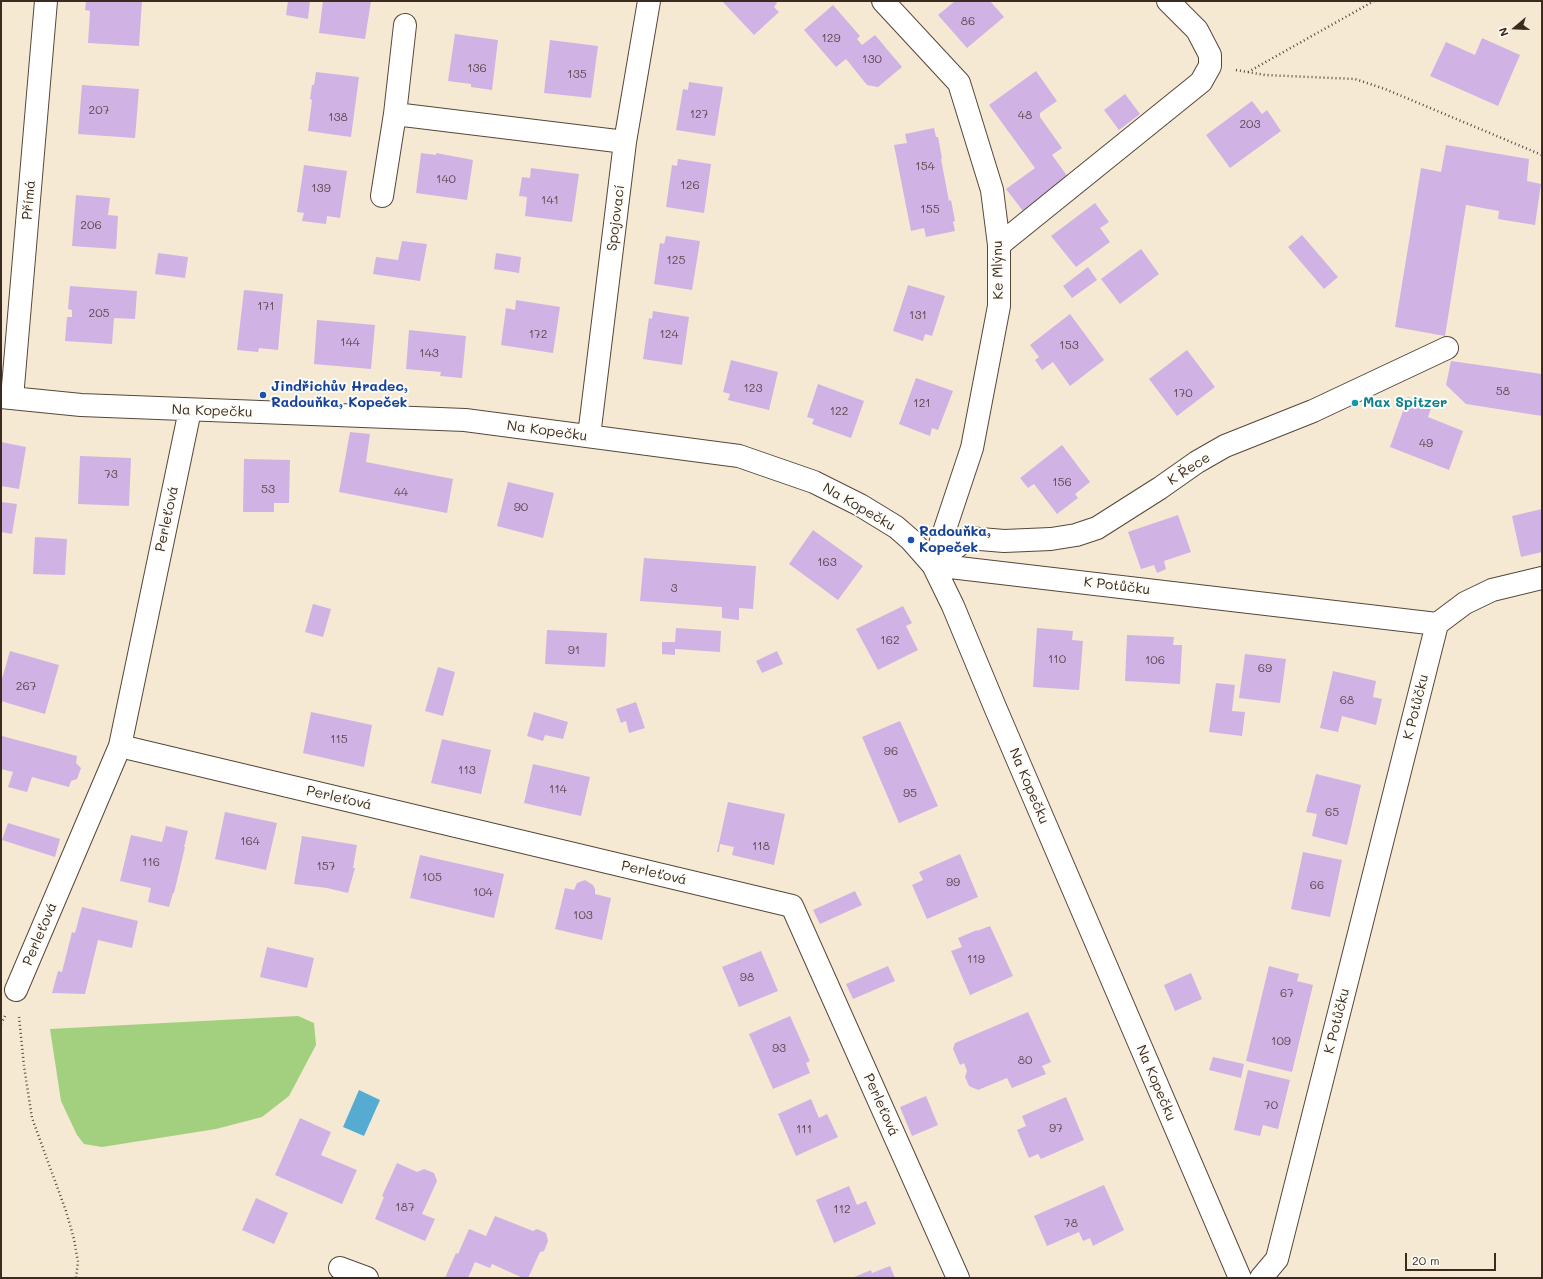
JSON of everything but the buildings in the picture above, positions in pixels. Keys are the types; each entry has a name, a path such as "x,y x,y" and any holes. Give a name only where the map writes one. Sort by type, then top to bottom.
{"street":[{"name":"Přímá","path":"6,397 46,1"},
{"name":"Spojovací","path":"589,436 625,142 649,1"},
{"name":"Ke Mlýnu","path":"883,1 959,84 992,190 999,245 999,306 972,448 933,565"},
{"path":"999,245 1201,82 1210,66 1210,55 1197,30 1168,1"},
{"path":"382,196 395,114 406,25"},
{"path":"395,114 625,142"},
{"name":"K Řece","path":"933,565 968,538 1004,541 1051,539 1076,535 1097,528 1148,497 1197,462 1225,446 1313,411 1446,348"},
{"name":"Na Kopečku","path":"6,397 81,405 465,420 739,456 814,482 860,505 896,527 911,540 933,565 953,606 1001,722 1240,1278"},
{"name":"Perleťová","path":"16,990 120,746 190,410"},
{"name":"K Potůčku","path":"933,565 1437,624 1277,1259 1262,1278"},
{"path":"1437,624 1465,603 1492,590 1542,578"},
{"name":"Perleťová","path":"120,746 792,906 958,1278"},
{"path":"340,1268 367,1278"}],"path":[{"path":"1374,1 1248,72 1266,75 1355,79 1385,89 1542,155"},
{"path":"16,990 24,1066 32,1118 66,1211 74,1239 78,1262 76,1278"}],"green space":[{"path":"298,1016 314,1023 316,1045 289,1096 262,1117 216,1129 102,1147 84,1144 77,1135 61,1101 50,1029"}],"water":[{"path":"359,1090 380,1100 364,1136 343,1127"}],"place":[{"name":"Jindřichův Hradec, Radouňka, Kopeček","path":"263,395"},
{"name":"Max Spitzer","path":"1355,403"},
{"name":"Radouňka, Kopeček","path":"911,540"}]}
